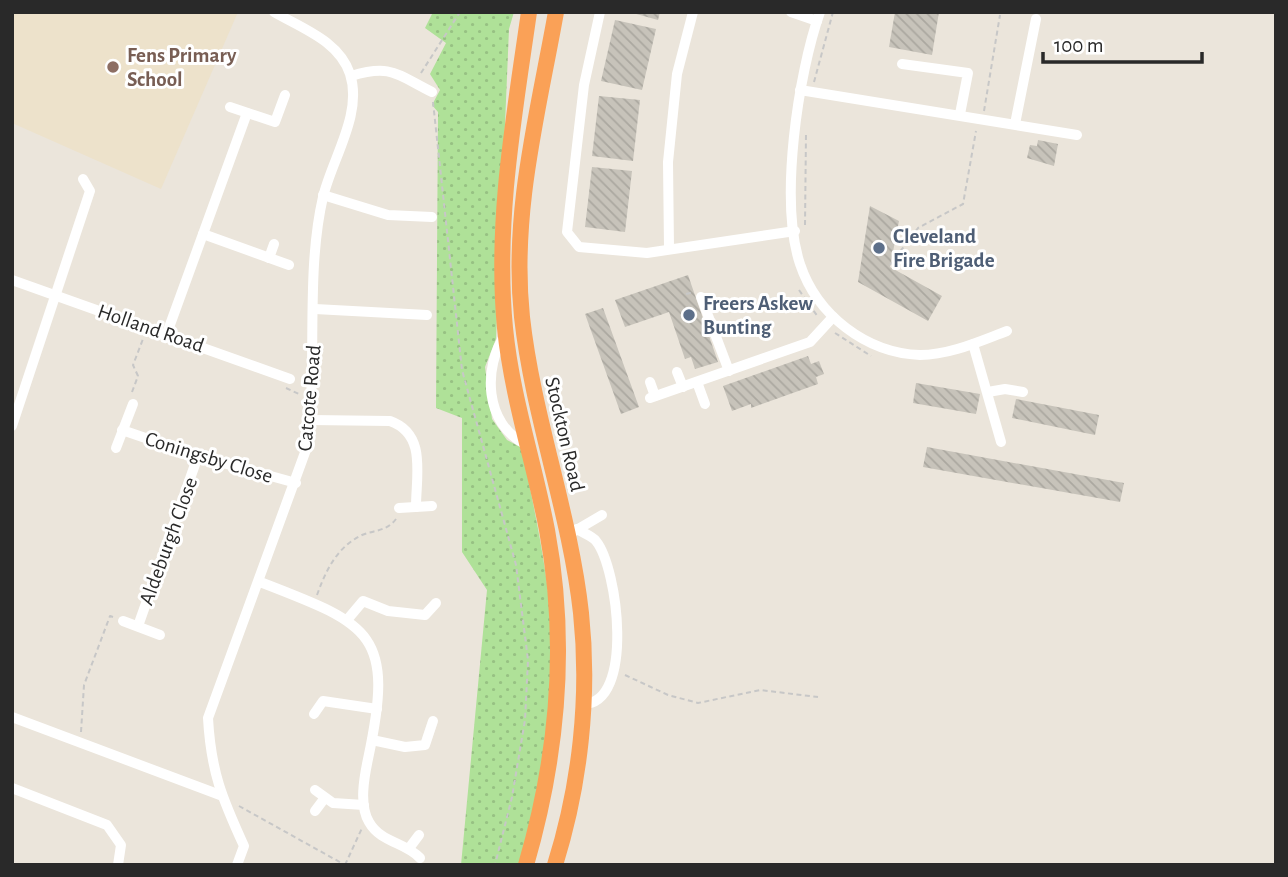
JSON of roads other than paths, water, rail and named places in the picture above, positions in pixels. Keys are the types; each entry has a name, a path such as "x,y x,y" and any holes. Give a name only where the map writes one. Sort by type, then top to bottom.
{"highway":[{"name":"Stockton Road","path":"526,865 541,816 551,762 559,661 556,585 547,529 512,386 502,265 505,188 529,12"},
{"name":"Stockton Road","path":"555,865 576,777 583,704 581,614 572,532 529,372 519,268 527,168 556,12"}],"street":[{"path":"274,12 333,47 343,57 351,76 376,68 387,69 432,92"},
{"path":"600,12 584,85 567,232 579,247 647,253 800,232"},
{"path":"670,248 670,137 677,74 693,12"},
{"path":"790,12 819,16 794,140 800,262 810,288 829,322 872,344 922,355 973,344 1007,331"},
{"path":"1015,124 1036,19"},
{"path":"902,64 968,73 960,114"},
{"name":"Catcote Road","path":"236,865 244,846 220,795 210,760 208,718 260,582 307,447 311,420 319,219 323,195 353,102 351,76"},
{"path":"806,91 1077,135"},
{"path":"230,107 275,122 285,95"},
{"path":"167,333 247,113"},
{"path":"12,426 90,191 83,179"},
{"path":"323,195 388,215 416,213 432,217"},
{"path":"203,234 289,265"},
{"path":"269,258 274,244"},
{"name":"Holland Road","path":"12,281 148,326 290,379"},
{"path":"701,297 729,371"},
{"path":"315,309 427,314"},
{"path":"650,382 653,397 810,342 829,322"},
{"path":"973,344 1001,442"},
{"path":"677,372 683,387"},
{"path":"697,382 705,404"},
{"path":"988,392 1006,389 1023,391"},
{"name":"Coningsby Close","path":"116,448 133,404"},
{"path":"311,420 390,421 401,425 416,444 416,507"},
{"name":"Coningsby Close","path":"122,430 198,456 296,483"},
{"name":"Aldeburgh Close","path":"138,626 198,456"},
{"path":"399,508 432,506"},
{"path":"572,532 602,515"},
{"path":"572,532 595,540 610,574 619,627 614,670 602,697 592,704 583,704"},
{"path":"260,582 314,603 347,620 369,639 379,678 377,709 365,774 364,805 367,818 378,835 410,847 420,858"},
{"path":"347,620 363,601 365,588"},
{"path":"363,601 388,611 428,619 436,603"},
{"name":"Aldeburgh Close","path":"124,621 160,635"},
{"path":"314,714 321,696 377,709"},
{"path":"12,717 220,795"},
{"path":"372,740 405,747 425,745 433,721"},
{"path":"12,788 107,824 121,845 118,865"},
{"path":"315,811 319,795 364,805"},
{"path":"410,847 419,835"}],"place":[{"name":"Fens Primary School","path":"113,67"},
{"name":"Cleveland Fire Brigade","path":"879,248"},
{"name":"Freers Askew Bunting","path":"689,315"}]}
